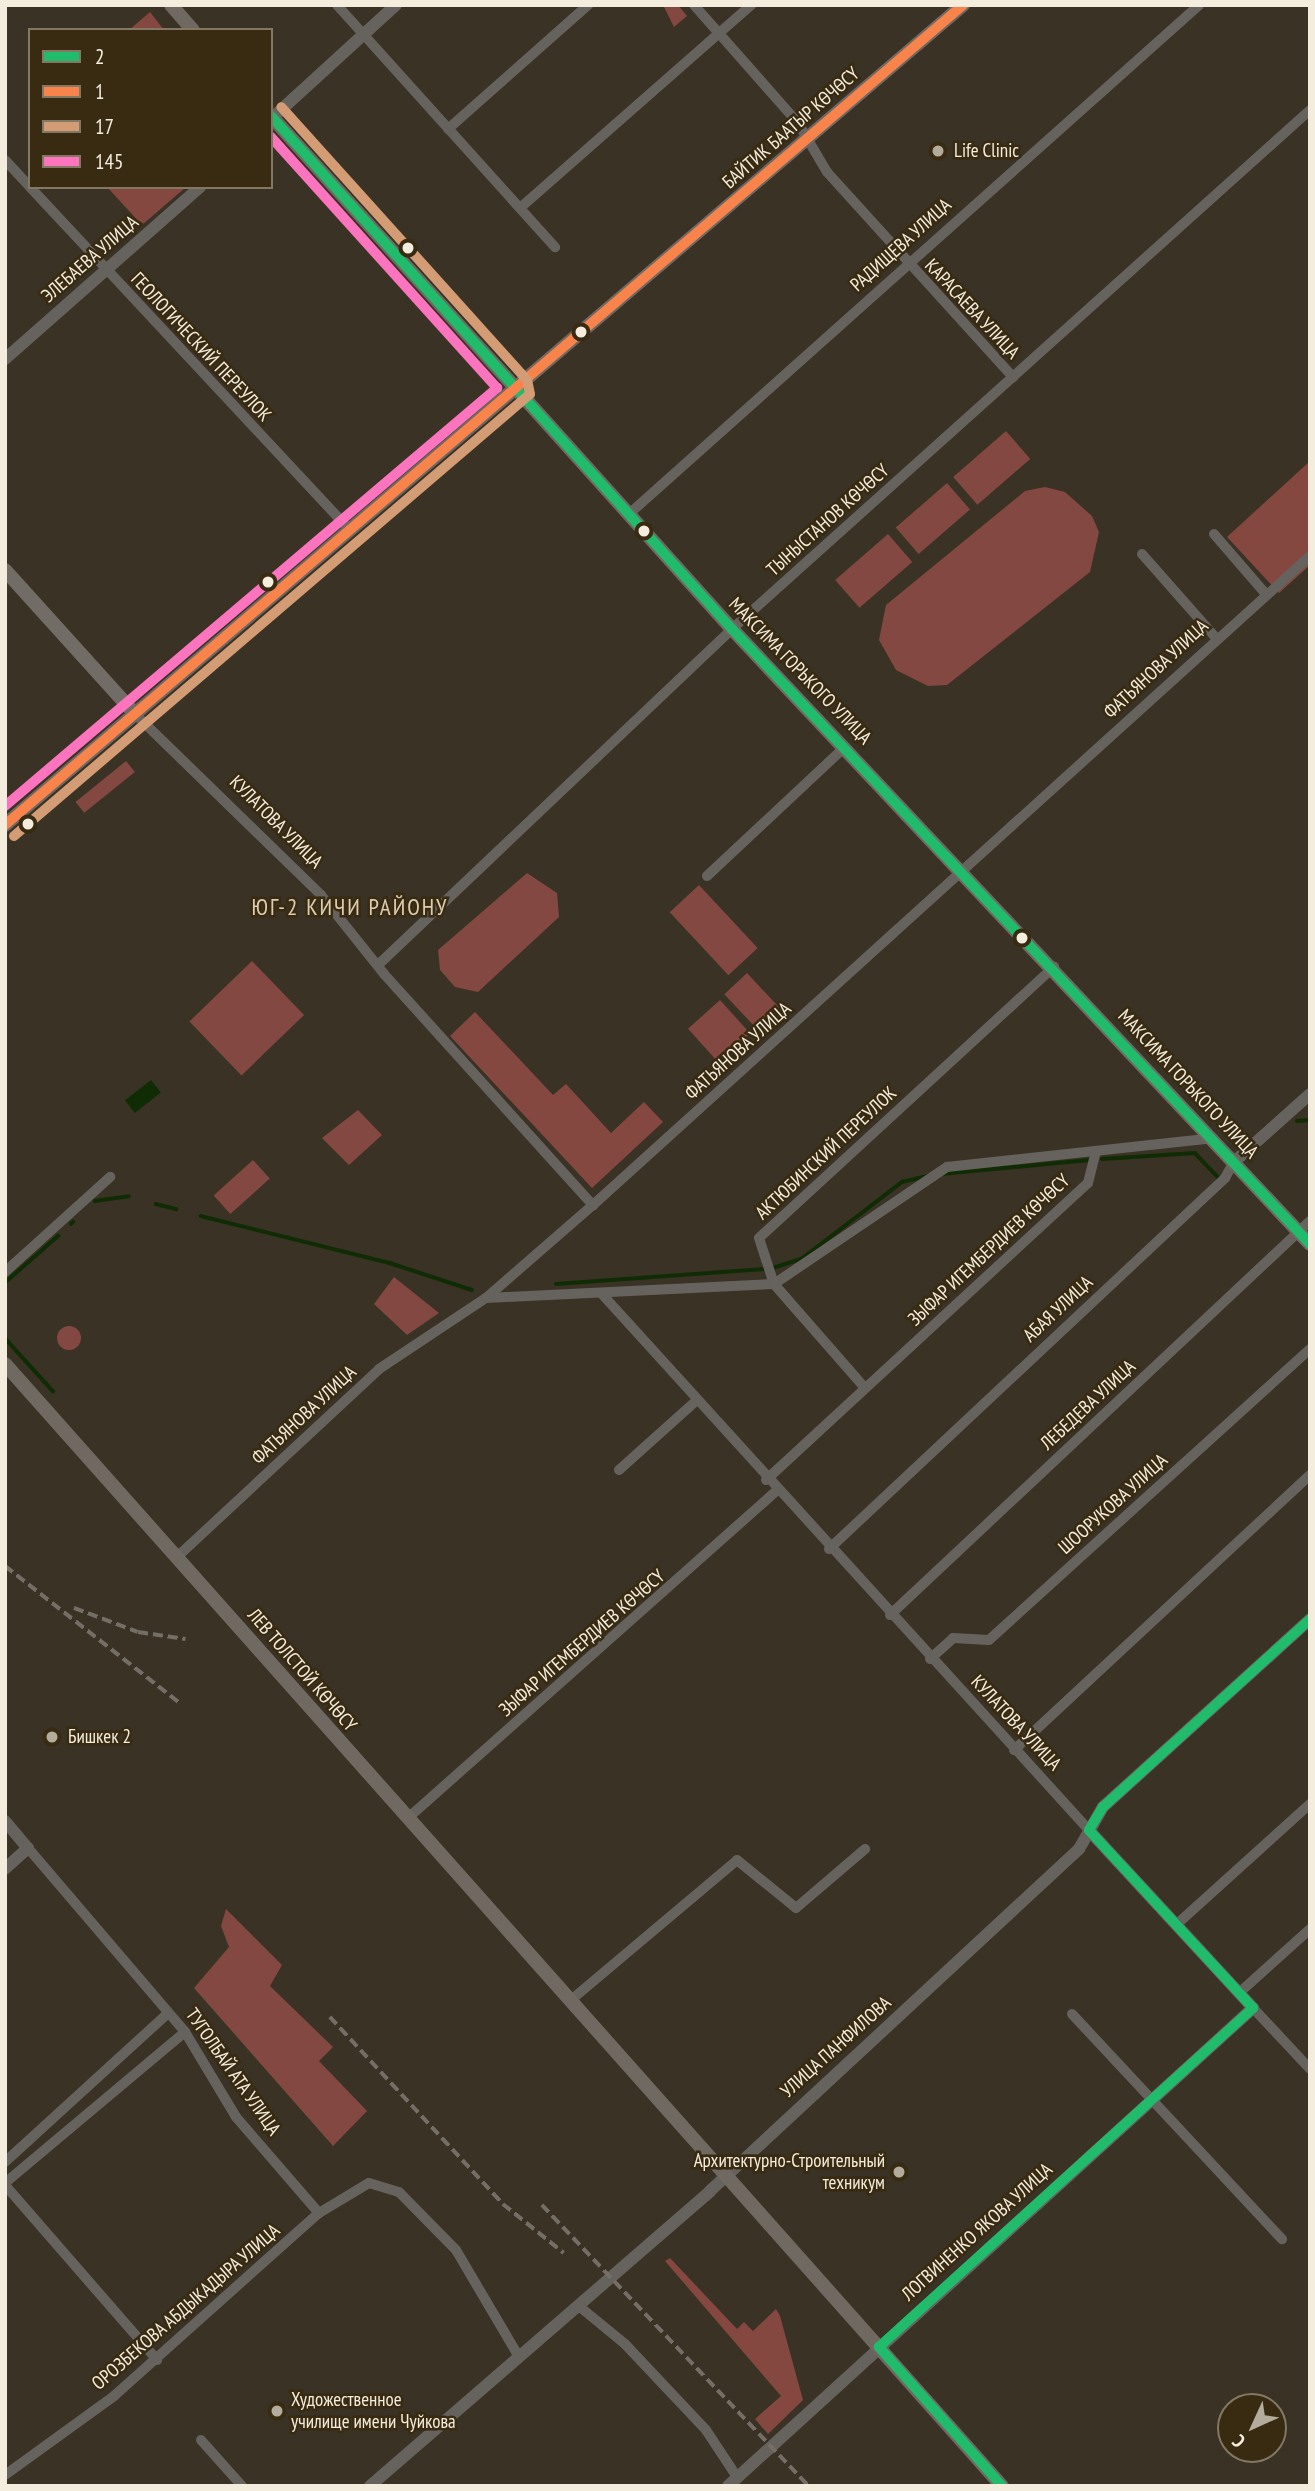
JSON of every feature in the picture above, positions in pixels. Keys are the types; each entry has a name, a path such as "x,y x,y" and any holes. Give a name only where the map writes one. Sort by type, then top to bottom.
{"main road":[{"path":"171,5 191,28"},
{"name":"БАЙТИК БААТЫР КӨЧӨСҮ","path":"5,825 963,5"},
{"name":"МАКСИМА ГОРЬКОГО УЛИЦА","path":"273,119 732,629 965,871 1234,1162 1304,1226 1310,1244"},
{"name":"КУЛАТОВА УЛИЦА","path":"5,570 135,714"},
{"name":"ЛЕВ ТОЛСТОЙ КӨЧӨСҮ","path":"5,1364 1002,2486"}],"street":[{"path":"337,5 555,247"},
{"path":"273,117 396,5"},
{"path":"448,129 589,5"},
{"name":"КАРАСАЕВА УЛИЦА","path":"695,5 809,138 827,172 906,264 1013,377"},
{"path":"520,208 751,5"},
{"name":"РАДИЩЕВА УЛИЦА","path":"629,514 1199,5"},
{"name":"ТЫНЫСТАНОВ КӨЧӨСҮ","path":"378,965 732,629 1310,110"},
{"name":"ГЕОЛОГИЧЕСКИЙ ПЕРЕУЛОК","path":"5,159 28,185"},
{"name":"ГЕОЛОГИЧЕСКИЙ ПЕРЕУЛОК","path":"32,189 349,529"},
{"name":"ЭЛЕБАЕВА УЛИЦА","path":"5,359 198,189"},
{"path":"1214,534 1265,593"},
{"path":"1142,554 1216,638"},
{"name":"ФАТЬЯНОВА УЛИЦА","path":"177,1557 379,1369 486,1298 593,1205 965,871 1265,593 1310,556"},
{"name":"КУЛАТОВА УЛИЦА","path":"135,714 321,895 378,965 593,1205"},
{"path":"707,876 845,747"},
{"name":"АКТЮБИНСКИЙ ПЕРЕУЛОК","path":"866,1388 774,1284 759,1238 1054,967"},
{"name":"АБАЯ УЛИЦА","path":"829,1549 1225,1178 1234,1162 1310,1094"},
{"path":"486,1298 774,1284 947,1167 1212,1138"},
{"name":"ЗЫФАР ИГЕМБЕРДИЕВ КӨЧӨСҮ","path":"766,1480 1088,1182 1096,1152"},
{"path":"5,1272 110,1177"},
{"name":"ЛЕБЕДЕВА УЛИЦА","path":"890,1615 1304,1226"},
{"name":"КУЛАТОВА УЛИЦА","path":"601,1293 766,1480 1014,1750 1253,2008 1306,2056 1310,2069"},
{"name":"ШООРУКОВА УЛИЦА","path":"930,1659 953,1638 989,1640 1310,1349"},
{"path":"619,1470 697,1400"},
{"path":"1014,1750 1310,1475"},
{"name":"ЗЫФАР ИГЕМБЕРДИЕВ КӨЧӨСҮ","path":"408,1818 776,1491"},
{"name":"УЛИЦА ПАНФИЛОВА","path":"370,2486 580,2307 1079,1849 1103,1807 1310,1619"},
{"path":"1176,1925 1310,1804"},
{"name":"ТУГОЛБАЙ АТА УЛИЦА","path":"5,1821 185,2032 236,2118 319,2213"},
{"path":"5,1868 28,1849"},
{"path":"571,2000 737,1860 796,1908 865,1849"},
{"path":"1239,1993 1310,1929"},
{"name":"ЛОГВИНЕНКО ЯКОВА УЛИЦА","path":"733,2481 1253,2008"},
{"path":"5,2162 168,2013"},
{"path":"1072,2014 1282,2239"},
{"path":"157,2360 5,2184 185,2032"},
{"path":"319,2213 369,2183 399,2192 471,2270 519,2357"},
{"name":"ОРОЗБЕКОВА АБДЫКАДЫРА УЛИЦА","path":"5,2474 157,2360 319,2213"},
{"path":"580,2307 625,2344 697,2421 733,2481"},
{"path":"201,2440 242,2486"}],"shaded area":[{"path":"663,5 678,5 687,16 674,27"},
{"path":"150,12 162,28 131,28"},
{"path":"109,189 184,189 142,225"},
{"path":"1006,431 1030,459 977,505 953,477"},
{"path":"1310,461 1310,565 1279,593 1227,537"},
{"path":"947,483 970,509 919,554 896,528"},
{"path":"1045,487 1065,492 1092,516 1099,532 1090,572 947,685 928,686 896,670 879,640 886,605 1025,491"},
{"path":"888,534 912,562 859,608 835,580"},
{"path":"126,761 135,772 84,813 75,802"},
{"path":"527,873 557,893 559,917 478,992 455,987 440,970 438,950"},
{"path":"699,885 758,948 728,975 670,912"},
{"path":"252,961 304,1015 242,1075 189,1021"},
{"path":"747,973 779,1007 756,1029 724,994"},
{"path":"720,1000 750,1033 718,1062 688,1029"},
{"path":"475,1012 553,1095 566,1084 611,1133 644,1102 663,1122 592,1188 450,1036"},
{"path":"151,1080 161,1093 135,1113 125,1100"},
{"path":"358,1110 382,1135 349,1165 322,1138"},
{"path":"253,1160 270,1179 230,1214 214,1195"},
{"path":"394,1277 439,1313 407,1335 374,1304"},
{"path":"69,1326 80,1333 81,1338 74,1349 69,1350 58,1343 57,1338 64,1327"},
{"path":"226,1909 282,1965 270,1986 333,2047 319,2061 367,2111 333,2146 194,1988 229,1947 221,1926"},
{"path":"670,2258 737,2329 744,2322 753,2331 776,2309 780,2316 803,2400 768,2434 755,2419 781,2396 665,2261"}],"waterway":[{"path":"1297,1121 1310,1120"},
{"path":"1102,1159 1195,1153 1218,1177"},
{"path":"941,1174 1089,1160"},
{"path":"773,1268 803,1258 902,1182 928,1176"},
{"path":"95,1201 129,1196"},
{"path":"156,1204 176,1209"},
{"path":"201,1216 390,1263 472,1290"},
{"path":"7,1281 58,1236"},
{"path":"556,1284 765,1269"},
{"path":"5,1338 53,1391"}],"railway":[{"path":"5,1566 181,1704"},
{"path":"74,1608 138,1632 185,1639"},
{"path":"330,2017 503,2204 564,2253"},
{"path":"542,2205 809,2486"}],"transit line":[{"name":"1","path":"5,825 963,5"},
{"name":"17","path":"14,836 530,394 527,380 281,107"},
{"name":"2","path":"273,118 732,629 1310,1244"},
{"name":"145","path":"5,806 497,388 273,139"},
{"name":"2","path":"1002,2486 879,2347 1253,2008 1089,1830 1103,1807 1310,1619"}],"place":[{"name":"Life Clinic","path":"938,151"},
{"name":"Бишкек 2","path":"52,1737"},
{"name":"Архитектурно-Строительный техникум","path":"899,2172"},
{"name":"Художественное училище имени Чуйкова","path":"277,2411"}],"district":[{"name":"ЮГ-2 КИЧИ РАЙОНУ","path":"350,907"}]}
